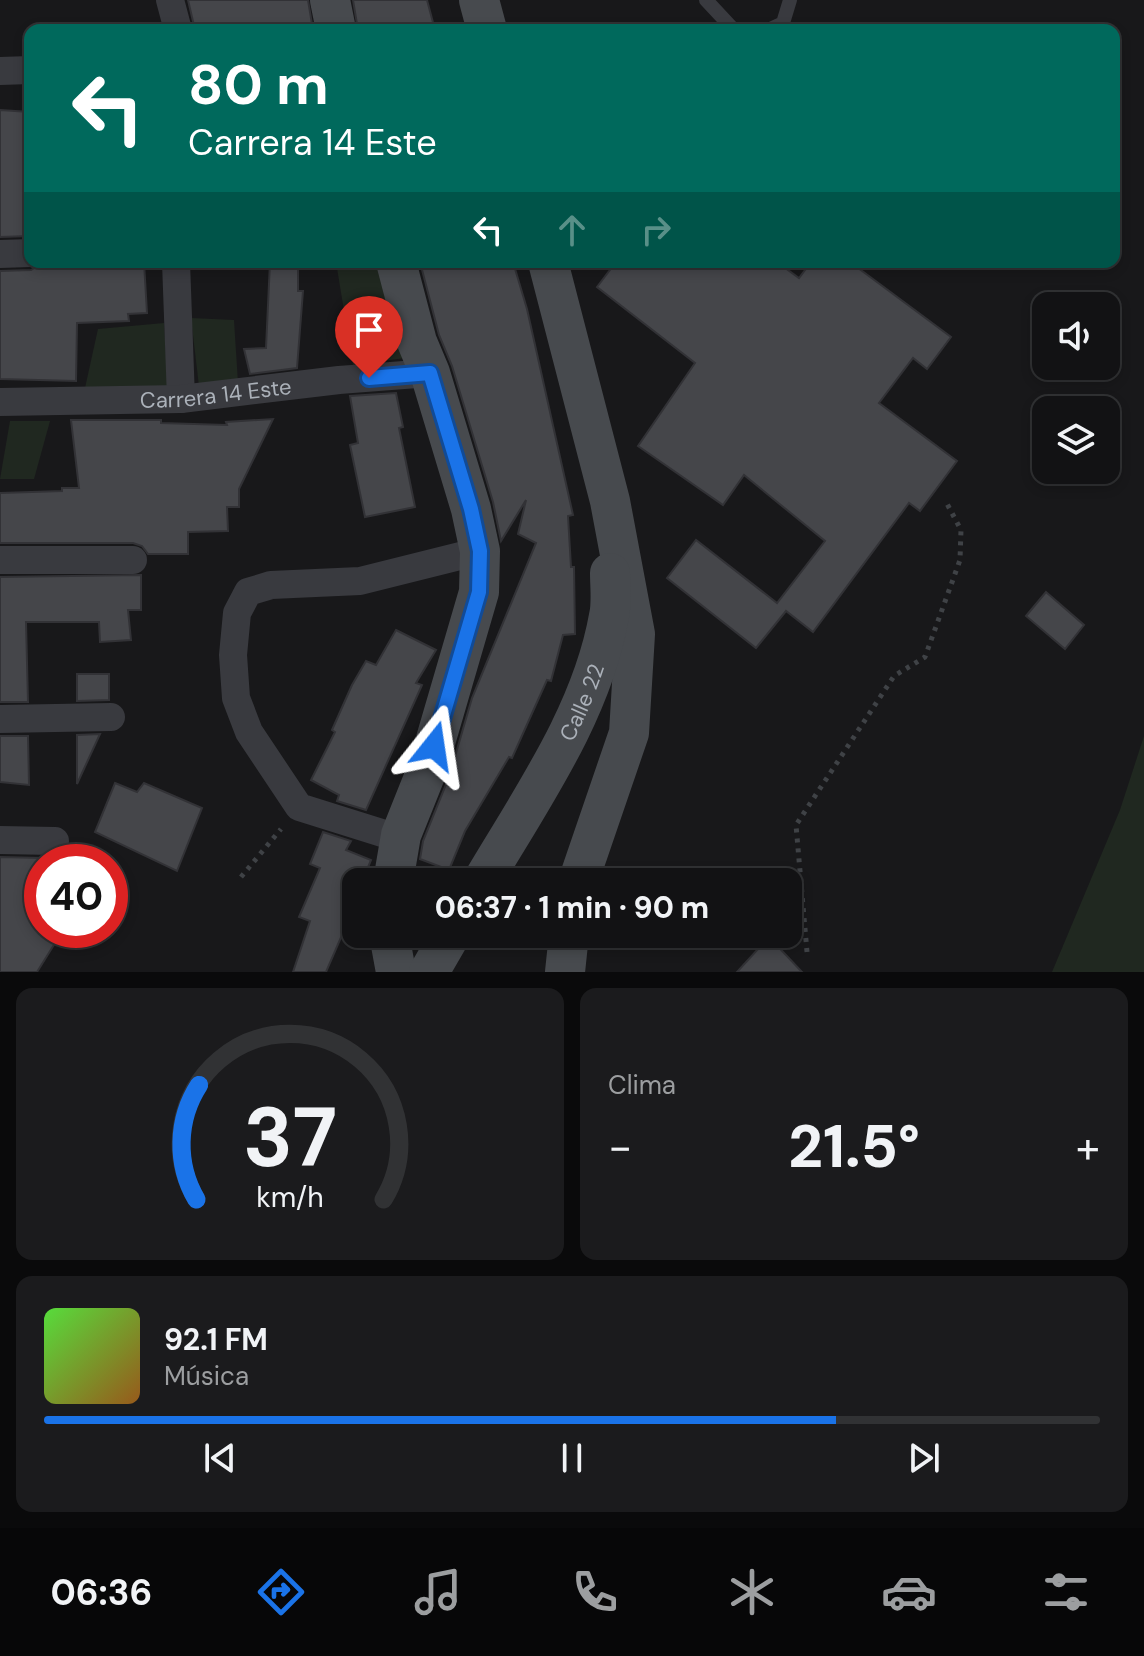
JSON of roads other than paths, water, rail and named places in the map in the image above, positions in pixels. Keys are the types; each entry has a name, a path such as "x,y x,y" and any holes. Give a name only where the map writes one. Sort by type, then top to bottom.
{"street":[{"path":"170,0 176,24"},
{"path":"330,0 335,24"},
{"path":"479,0 485,24"},
{"path":"0,71 24,70"},
{"path":"0,254 24,253"},
{"path":"176,268 181,399"},
{"path":"396,868 401,839 427,770 479,592 480,551 471,509 430,373 417,342 398,268"},
{"name":"Calle 22","path":"550,268 610,501 635,634 629,733 583,868"},
{"name":"Carrera 14 Este","path":"0,402 181,399 339,380 430,373"},
{"name":"Calle 22","path":"490,868 553,762 590,683 610,615 610,501"},
{"path":"401,839 299,807 249,732 236,698 233,655 237,613 248,592 271,585 360,581 480,551"},
{"path":"0,560 133,560"},
{"path":"0,719 111,717"},
{"path":"0,840 55,841"},
{"path":"392,948 396,972"},
{"path":"429,972 443,948"},
{"path":"565,972 568,948"}],"lane":[{"path":"706,0 728,24"},
{"path":"781,24 790,0"}]}
